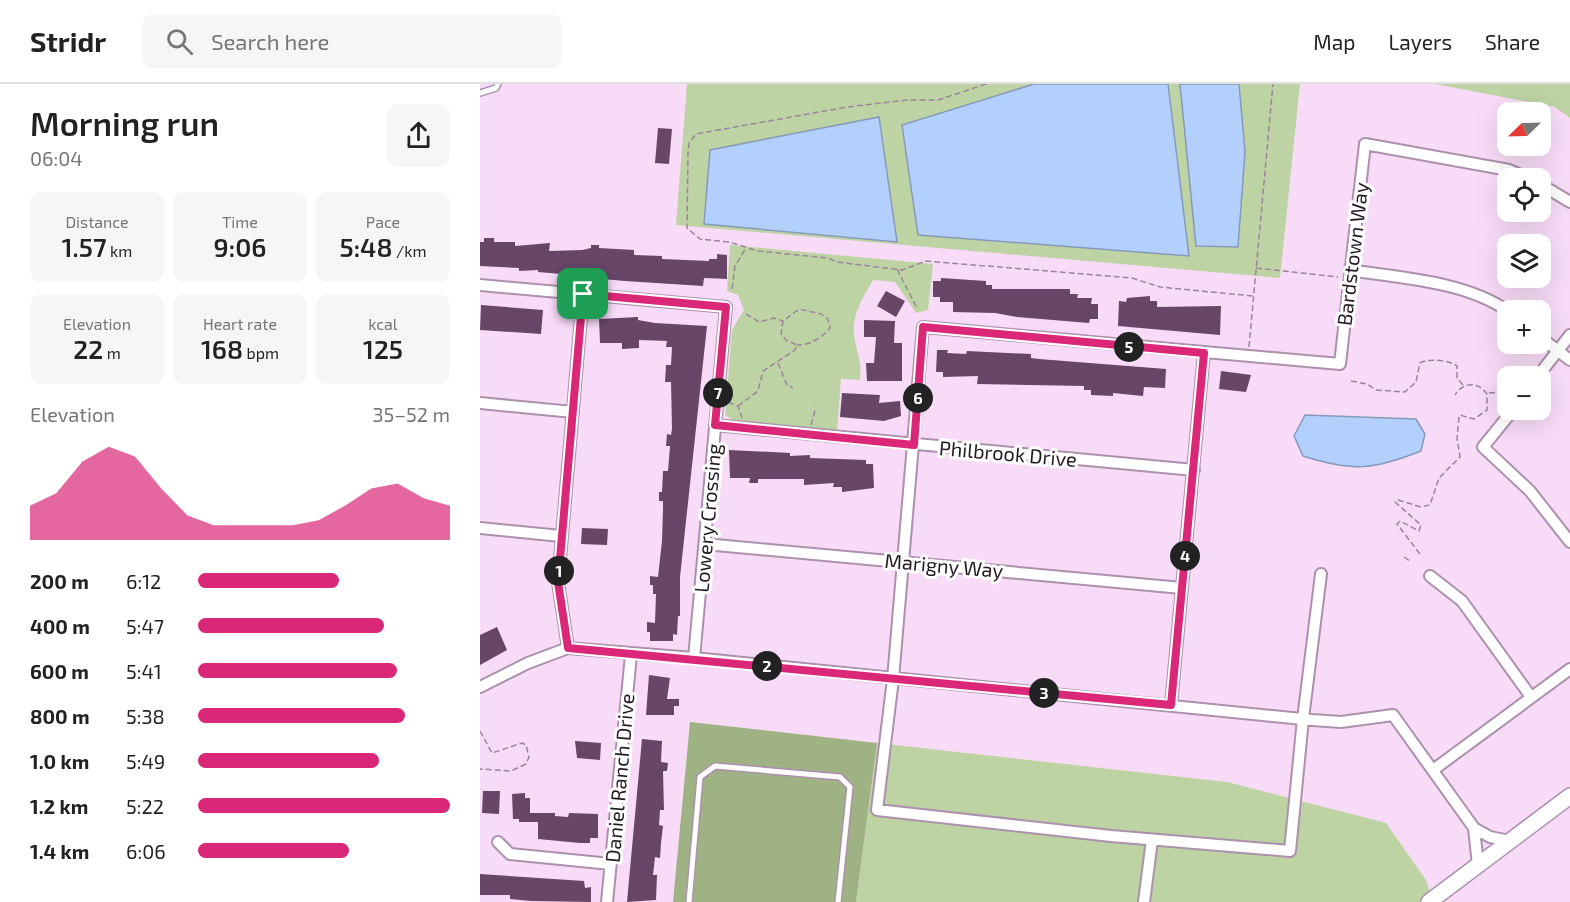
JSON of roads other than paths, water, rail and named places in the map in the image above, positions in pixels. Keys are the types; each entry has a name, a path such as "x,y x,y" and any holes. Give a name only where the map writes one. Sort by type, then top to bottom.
{"main road":[{"path":"1429,902 1570,796"}],"street":[{"name":"Bardstown Way","path":"1204,353 1340,364 1365,144 1497,169"},
{"path":"1551,191 1570,202"},
{"path":"1349,270 1457,289 1497,304"},
{"path":"480,285 583,294 558,582 568,648"},
{"name":"Lowery Crossing","path":"583,294 726,307 694,658"},
{"path":"1171,705 1204,353 923,327 892,679 877,810 1152,840 1290,851 1321,574"},
{"path":"1546,366 1570,335"},
{"path":"1551,344 1570,360"},
{"path":"480,404 573,412"},
{"path":"1505,420 1483,447 1530,491 1570,542"},
{"name":"Philbrook Drive","path":"715,425 1194,470"},
{"path":"480,528 561,536"},
{"name":"Marigny Way","path":"705,544 1182,588"},
{"path":"1430,576 1462,601 1531,697"},
{"path":"480,687 528,663 568,648 631,655 694,658 1303,719 1341,722 1393,715 1474,828 1478,845 1478,865"},
{"name":"Daniel Ranch Drive","path":"607,902 631,655"},
{"path":"1433,770 1570,669"},
{"path":"1474,828 1490,837 1510,841"},
{"path":"1144,902 1152,840"},
{"path":"498,842 510,854 611,864"}],"lane":[{"path":"480,93 496,88 498,84"},
{"path":"689,902 700,777 715,766 840,777 850,787 838,902"}],"water":[{"path":"1034,84 1168,84 1189,256 918,235 902,125"},
{"path":"1180,84 1239,84 1245,152 1238,247 1196,246"},
{"path":"879,117 897,242 704,224 710,150"},
{"path":"1305,415 1416,419 1425,434 1421,451 1404,457 1363,467 1336,465 1303,456 1294,436"}]}
